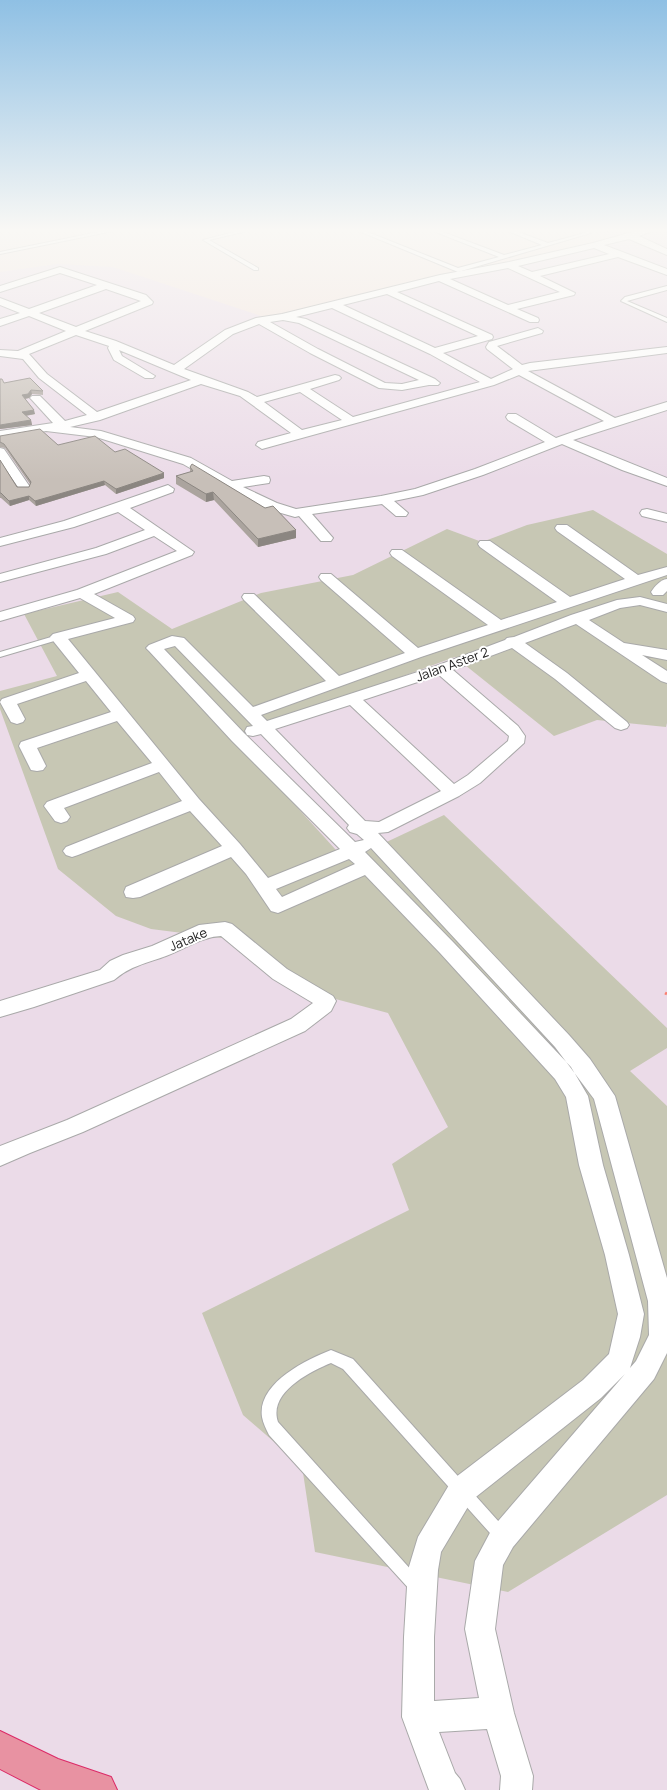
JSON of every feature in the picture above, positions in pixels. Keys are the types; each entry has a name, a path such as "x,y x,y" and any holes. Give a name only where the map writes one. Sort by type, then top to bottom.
{"highway":[{"path":"0,1749 52,1776 98,1790"}],"street":[{"path":"0,322 28,313"},
{"path":"31,313 75,331 112,343 176,368 201,380 236,391 255,401 299,434"},
{"path":"19,354 121,313"},
{"path":"176,368 229,332 260,320 299,313"},
{"path":"350,313 434,352 490,382"},
{"path":"434,352 488,337 435,313"},
{"path":"517,313 534,320"},
{"path":"282,317 302,321 454,392"},
{"path":"260,320 314,351 383,386 402,387 431,381"},
{"path":"538,331 491,345 491,347 524,373 614,422"},
{"path":"419,346 444,339"},
{"path":"112,343 118,358 149,376"},
{"path":"262,445 524,373 536,364 667,350"},
{"path":"0,353 19,354 27,357 43,376 96,417"},
{"path":"255,401 335,378"},
{"path":"24,487 0,452 9,447 1,435 48,428 96,417 201,380"},
{"path":"300,387 350,420"},
{"path":"36,398 62,425"},
{"path":"48,428 97,434 187,461 272,506 288,511 302,512 384,500 461,478 559,441 667,406"},
{"path":"512,417 537,432 667,482"},
{"path":"230,485 264,480"},
{"path":"0,542 70,524 168,489"},
{"path":"384,500 401,513"},
{"path":"0,617 82,593 187,552 154,532 120,507"},
{"path":"302,512 326,538"},
{"path":"647,513 667,518"},
{"path":"562,528 636,580"},
{"path":"0,578 101,551 154,532"},
{"path":"485,544 568,603"},
{"path":"397,553 499,626"},
{"path":"257,721 336,682 659,572 667,571"},
{"path":"326,577 416,654"},
{"path":"82,593 128,619 92,627 58,637 193,803 253,870 264,888 278,906 368,866"},
{"path":"249,597 336,682"},
{"name":"Jalan Aster 2","path":"238,737 257,721 353,699 442,669 512,641 576,618 626,602 640,601 667,608"},
{"path":"576,618 667,678"},
{"path":"449,1790 443,1784 418,1717 419,1637 423,1570 428,1547 462,1490 592,1389 620,1361 627,1337 631,1314 617,1255 591,1165 577,1096 563,1073 516,1021 368,866 238,737 154,647 172,641 179,641 257,721 373,832 562,1042 582,1065 604,1096 661,1301 662,1336 645,1370 503,1537 489,1561 480,1629 498,1713 517,1776 516,1790"},
{"path":"512,641 561,676 621,725"},
{"path":"617,645 667,655"},
{"path":"264,888 345,843 373,832 453,792 474,779 516,743 517,736 442,669"},
{"path":"17,719 8,702 88,675"},
{"path":"353,699 453,792"},
{"path":"37,766 27,746 121,714"},
{"path":"61,817 53,806 163,765"},
{"path":"72,851 193,803"},
{"path":"133,892 234,848"},
{"name":"Jatake","path":"0,1009 27,1002 94,980 107,975 117,966 130,960 159,951 206,930 217,929 225,929 280,974 326,1001 324,1006 298,1025 75,1126 22,1146 0,1157"},
{"path":"577,1096 604,1096"},
{"path":"418,1717 498,1713"}],"lane":[{"path":"650,313 667,320"},
{"path":"0,655 58,637"},
{"path":"422,1593 274,1430 269,1415 274,1395 300,1371 331,1356 348,1364 503,1537"}],"shaded area":[{"path":"0,313 667,313 667,1790 0,1790"},
{"path":"250,313 291,313 267,318"},
{"path":"593,510 667,554 666,727 597,720 554,736 455,657 234,738 346,861 444,815 667,1028 667,1048 630,1071 667,1106 667,1495 508,1592 315,1552 302,1466 243,1415 202,1313 409,1210 392,1164 448,1127 388,1013 313,993 230,939 151,929 116,916 58,869 0,709 0,691 57,676 24,614 118,592 172,629 261,593 353,575 447,529 482,542 527,525"}],"building":[{"path":"30,378 43,391 31,390 28,394 22,395 34,410 22,412 31,420 0,425 0,379 2,379 4,383"},
{"path":"40,429 58,445 95,436 115,452 125,449 164,473 116,489 104,481 35,501 29,496 9,501 0,493 0,460 17,487 29,487 31,482 4,444 0,442 0,436"},
{"path":"192,464 265,508 273,506 296,530 258,539 213,492 206,494 176,476 193,471 190,467"}]}
